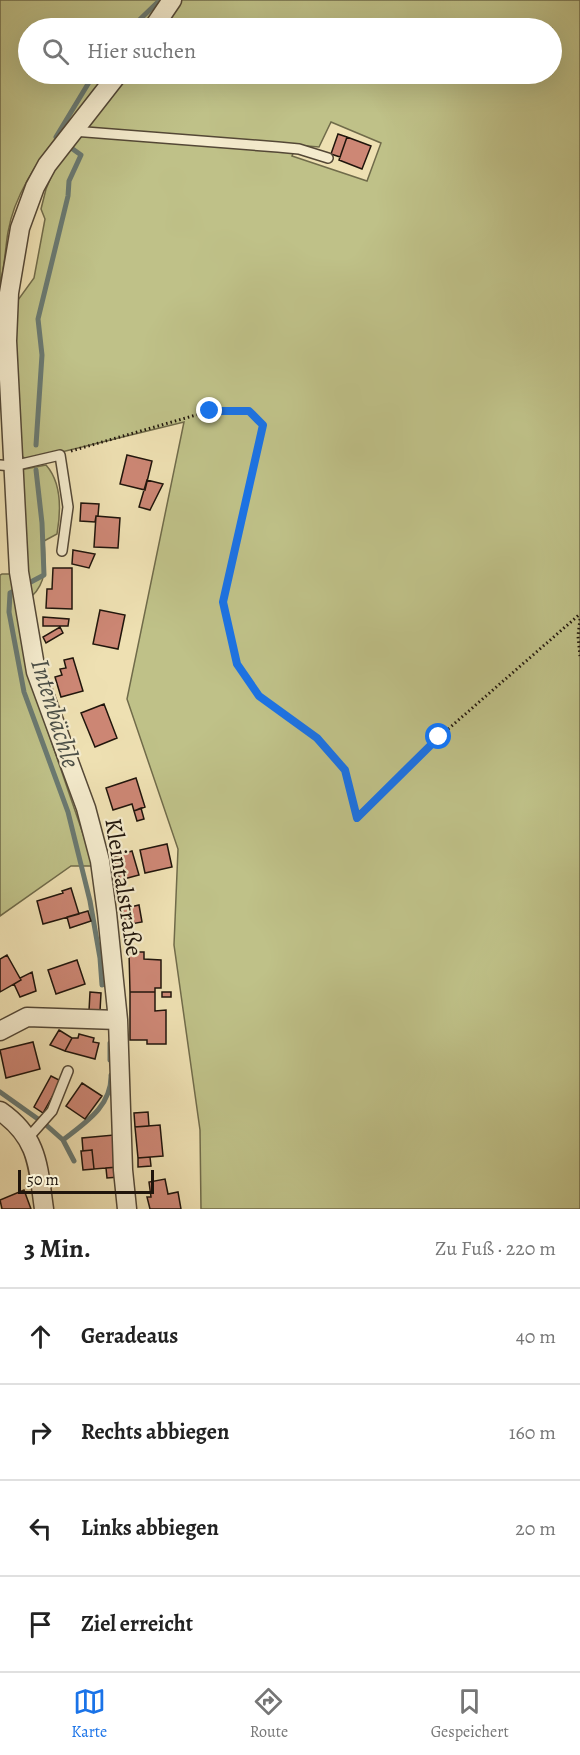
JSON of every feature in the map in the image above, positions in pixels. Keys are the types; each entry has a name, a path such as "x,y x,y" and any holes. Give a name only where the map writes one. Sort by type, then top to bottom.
{"street":[{"path":"160,18 172,0"},
{"name":"Kleintalstraße","path":"110,84 47,165 34,187 20,228 9,293 6,466 19,572 36,672 86,808 100,861 118,1020 123,1170 127,1209"},
{"path":"0,1031 27,1017 118,1020"},
{"path":"0,1111 34,1132 44,1209"}],"lane":[{"path":"70,135 278,147 299,149 328,158"},
{"path":"6,466 60,455 68,507 62,551"},
{"path":"34,1132 50,1113 68,1071"}],"path":[{"path":"60,455 210,411 249,411 263,425 223,602 237,664 259,696 317,738 345,770 357,818 439,737 580,614"},
{"path":"580,619 578,636 580,656"}],"green space":[{"path":"0,0 580,0 580,1209 201,1209 200,1130 174,945 178,849 127,699 184,422 33,459 26,459 20,455 12,345 18,300 34,278 45,219 41,209 46,189 54,170 74,145 59,134 35,168 15,205 8,232 0,283","holes":["331,122 381,143 367,181 292,156 296,145 319,147"]},
{"path":"46,465 58,489 58,525 57,534 44,541 43,577 32,596 26,571 20,470"},
{"path":"12,574 30,679 94,866 71,866 0,916 0,575"}],"building":[{"path":"338,134 347,137 340,157 331,154"},
{"path":"347,137 371,146 362,169 339,160"},
{"path":"127,455 152,461 145,490 120,484"},
{"path":"147,480 163,484 150,510 139,507"},
{"path":"81,503 99,504 95,522 80,521"},
{"path":"96,516 120,518 118,548 94,547"},
{"path":"73,550 95,554 89,568 72,564"},
{"path":"53,568 72,568 72,609 46,608 47,589 52,589"},
{"path":"100,610 125,615 118,649 93,644"},
{"path":"43,617 69,619 68,626 43,626"},
{"path":"60,627 63,633 46,643 43,637"},
{"path":"73,658 83,691 61,697 55,677 62,675 60,669 66,668 64,660"},
{"path":"104,704 117,738 95,747 81,713"},
{"path":"136,778 145,807 134,811 132,804 113,810 106,788"},
{"path":"141,808 144,819 137,821 134,811"},
{"path":"167,844 172,867 145,873 140,850"},
{"path":"132,851 139,875 120,880 113,857"},
{"path":"71,888 79,914 43,924 37,901 63,893 62,891"},
{"path":"139,905 142,922 126,925 122,909"},
{"path":"88,911 91,921 70,928 67,917"},
{"path":"129,952 144,952 144,959 161,960 161,988 155,988 155,992 130,992"},
{"path":"7,955 21,980 0,992 0,959"},
{"path":"77,960 85,984 56,994 48,970"},
{"path":"32,972 36,991 20,997 14,984"},
{"path":"90,992 101,993 100,1011 89,1011"},
{"path":"130,992 155,992 155,1011 166,1010 166,1044 147,1044 147,1040 130,1040"},
{"path":"162,992 171,992 171,997 162,997"},
{"path":"59,1030 72,1038 65,1051 50,1045"},
{"path":"79,1034 94,1038 93,1042 99,1043 95,1059 65,1051 72,1038 78,1038"},
{"path":"33,1042 40,1069 6,1078 0,1050"},
{"path":"51,1076 61,1081 43,1113 34,1107"},
{"path":"82,1083 102,1096 85,1119 66,1106"},
{"path":"148,1112 149,1126 135,1127 134,1113"},
{"path":"160,1125 163,1156 138,1158 135,1127"},
{"path":"114,1135 118,1167 94,1169 92,1150 83,1151 82,1138"},
{"path":"92,1150 94,1169 83,1170 81,1151"},
{"path":"150,1157 151,1166 138,1167 138,1158"},
{"path":"118,1167 119,1177 107,1178 106,1168"},
{"path":"165,1179 168,1194 178,1192 181,1209 150,1209 147,1197 151,1197 149,1182"},
{"path":"24,1190 31,1209 2,1209 0,1200"}],"waterway":[{"name":"Intenbächle","path":"141,18 160,0"},
{"name":"Intenbächle","path":"36,445 42,355 38,319 68,196 69,181 81,155 56,137 88,84"},
{"name":"Intenbächle","path":"36,470 42,523 44,575 10,593 9,612 24,692 68,812 90,901 100,958 102,985"},
{"name":"Intenbächle","path":"110,1043 110,1060"},
{"name":"Intenbächle","path":"63,1140 96,1113 102,1105 107,1096 111,1075"},
{"path":"0,1092 45,1124 63,1140 74,1161"}],"route":[{"path":"210,411 249,411 263,425 223,602 237,664 259,696 317,738 345,770 357,818 439,737"}]}
